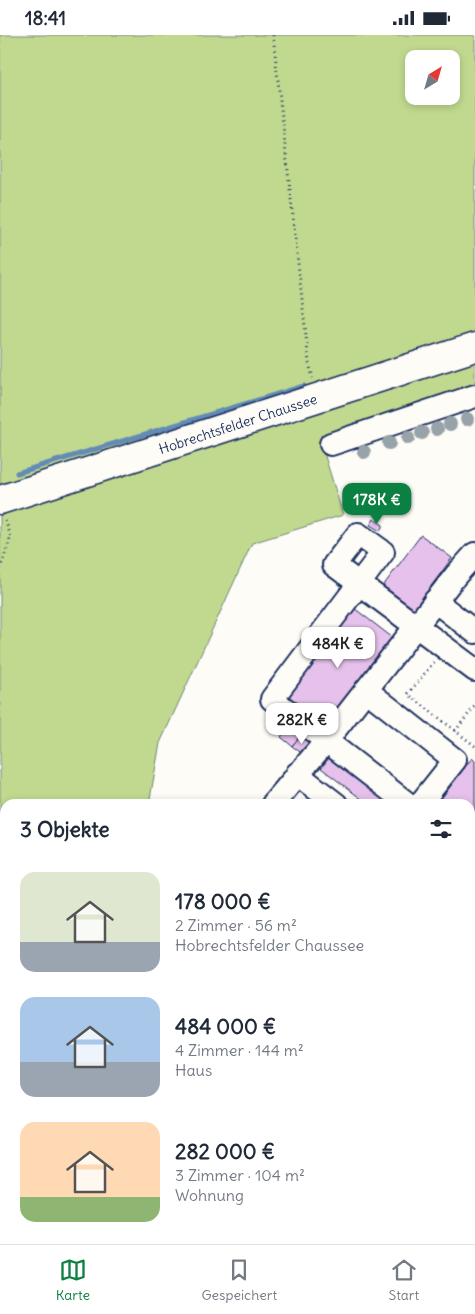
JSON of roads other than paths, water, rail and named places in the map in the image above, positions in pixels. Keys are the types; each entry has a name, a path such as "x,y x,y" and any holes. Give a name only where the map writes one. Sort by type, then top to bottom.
{"main road":[{"name":"Hobrechtsfelder Chaussee","path":"1,507 318,398 475,347"}],"lane":[{"path":"331,444 475,396"},
{"path":"276,799 327,740 435,601 475,554"},
{"path":"402,799 272,699 360,583 475,670"},
{"path":"435,601 475,632"},
{"path":"366,690 455,760 424,799"},
{"path":"297,774 330,799"}],"waterway":[{"path":"17,473 304,386"}]}
